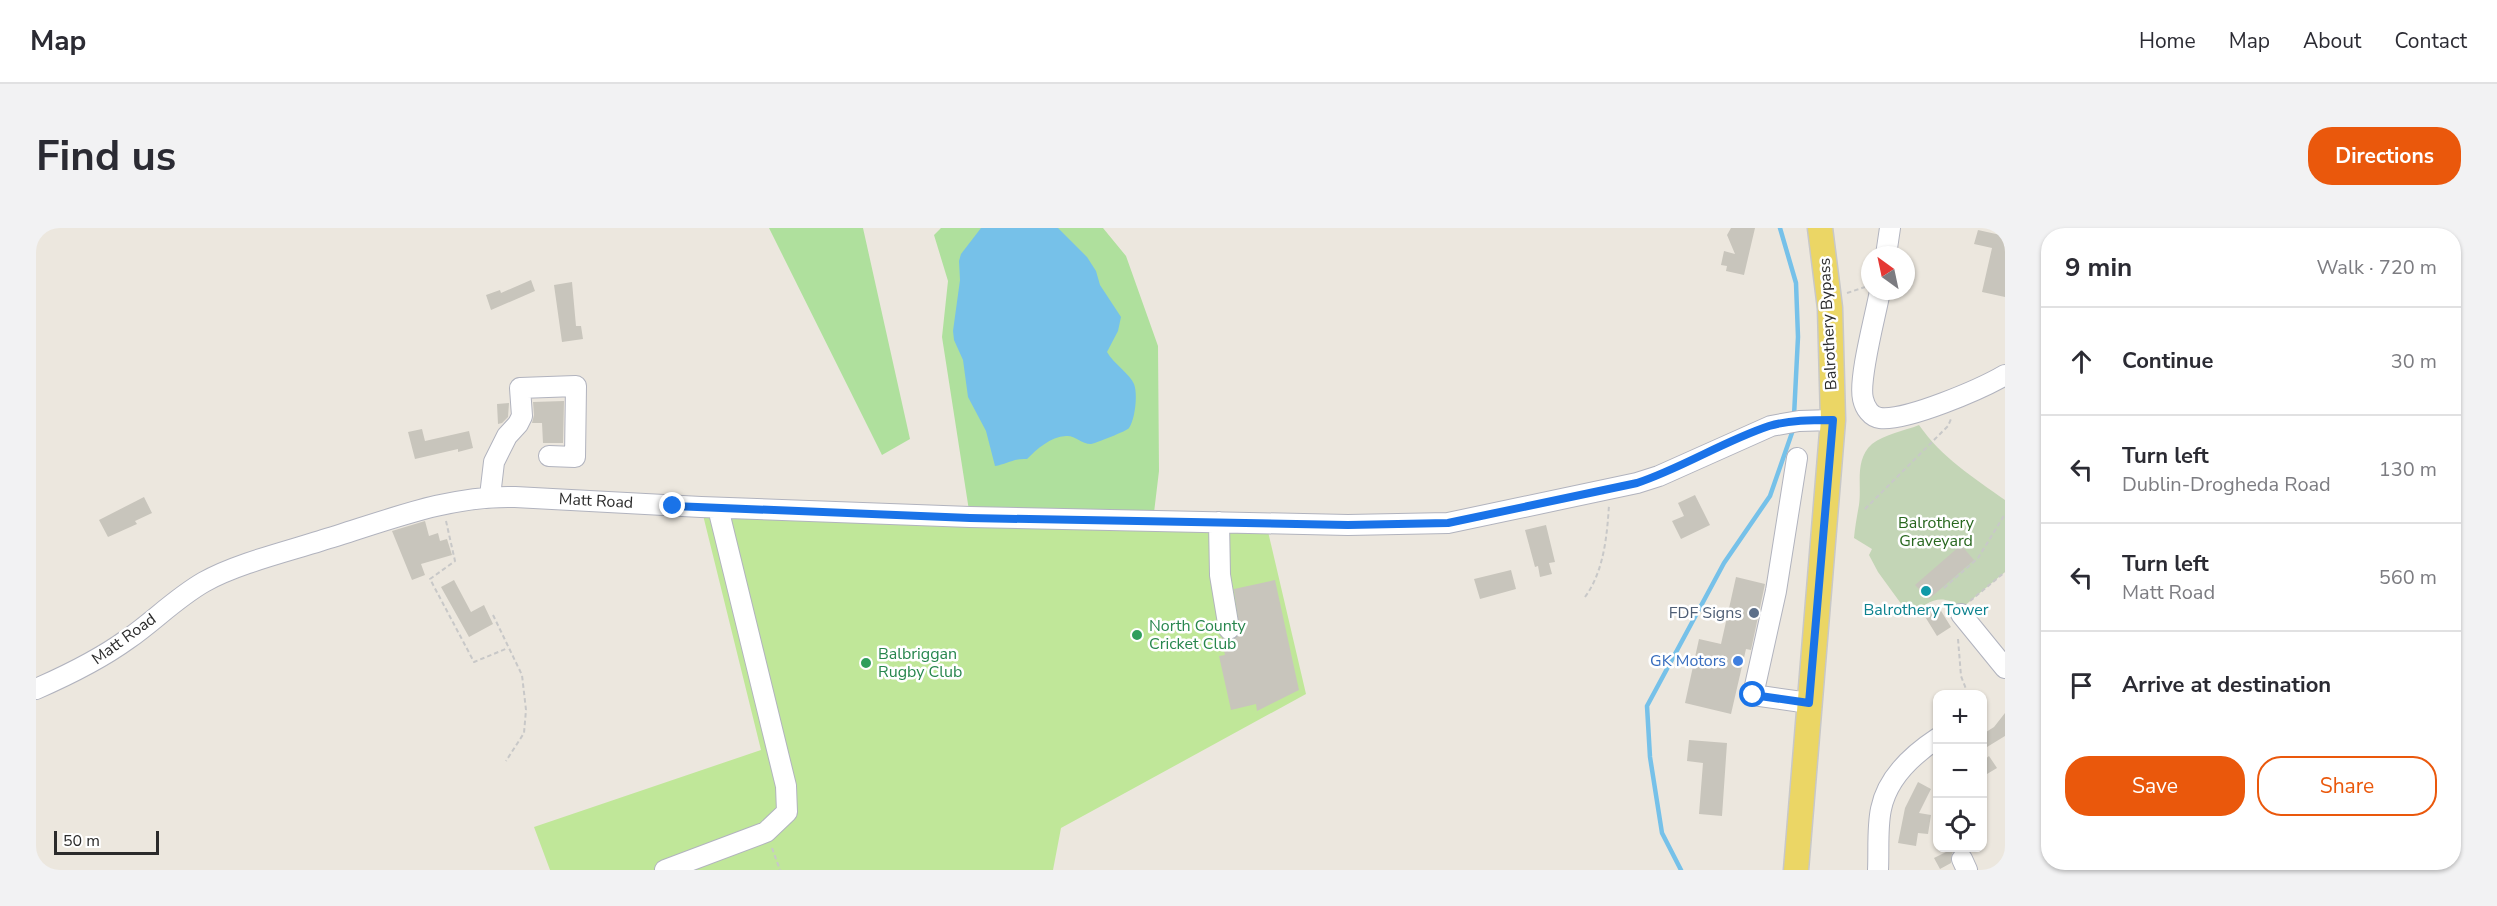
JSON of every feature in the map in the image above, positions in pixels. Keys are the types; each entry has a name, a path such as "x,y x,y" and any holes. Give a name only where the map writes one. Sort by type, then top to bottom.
{"main road":[{"name":"Balrothery Bypass","path":"1796,870 1833,420 1830,308 1820,228"}],"street":[{"path":"1887,246 1890,228"},
{"path":"1878,300 1863,380 1862,398 1867,410 1878,418 1893,418 1953,399 1990,384 2005,375"},
{"path":"490,496 494,462 507,436 522,416 520,388 576,386 575,457 549,456"},
{"name":"Matt Road","path":"36,689 80,670 129,639 168,606 206,581 249,564 442,504 490,496 970,518 1348,525 1448,523 1609,490 1659,476 1763,429 1791,422 1833,420"},
{"path":"1797,458 1776,591 1753,695 1809,703"},
{"path":"665,870 766,831 787,812 786,786 718,508"},
{"path":"1219,522 1220,575 1229,629"},
{"path":"1961,614 2005,669"},
{"path":"1878,870 1881,809 1896,775 1923,747 1933,741"}],"path":[{"path":"1844,293 1861,288"},
{"path":"1865,509 1948,426 1954,409 1953,399"},
{"path":"1585,597 1594,585 1607,539 1609,490"},
{"path":"442,504 455,561 430,579 474,662 508,648"},
{"path":"1944,588 1978,558 2005,514"},
{"path":"493,615 522,675 526,710 524,733 506,761"},
{"path":"766,831 780,870"}],"green space":[{"path":"769,228 863,228 910,439 882,455"},
{"path":"941,228 1103,228 1126,256 1158,346 1159,471 1153,521 970,517 942,337 948,281 934,235"},
{"name":"Balrothery Graveyard","path":"1919,425 1948,457 2005,500 2005,572 1963,607 1947,600 1935,600 1910,616 1878,572 1869,555 1872,549 1854,538 1860,497 1861,465 1866,450 1883,438"},
{"name":"Balbriggan Rugby Club","path":"701,507 1266,523 1306,694 1061,828 1053,870 550,870 534,827 761,750"}],"water":[{"path":"981,228 1058,228 1087,257 1096,271 1100,285 1121,317 1118,331 1107,352 1134,384 1136,400 1131,424 1127,430 1091,444 1069,436 1060,437 1044,444 1027,459 1018,459 995,466 986,431 968,397 963,360 954,340 953,331 960,280 959,261 961,254"}],"building":[{"path":"1731,228 1755,228 1744,275 1726,271 1727,266 1721,265 1724,251 1735,254 1727,235"},
{"path":"1978,230 2005,236 2005,297 1982,292 1992,248 1974,244"},
{"path":"531,280 535,291 491,310 486,295 500,290 501,293"},
{"path":"572,282 576,326 581,326 583,339 562,342 554,285"},
{"path":"564,401 563,443 543,443 542,423 532,423 533,402"},
{"path":"509,403 508,417 498,424 497,404"},
{"path":"422,429 425,441 469,431 473,448 458,452 458,449 415,459 408,432"},
{"path":"1695,495 1710,525 1681,539 1672,521 1684,516 1678,503"},
{"path":"144,497 152,513 135,521 137,524 108,537 99,520"},
{"path":"425,521 429,536 438,533 440,541 447,539 452,555 421,564 425,575 412,580 392,531"},
{"path":"1546,525 1555,562 1549,563 1552,574 1540,577 1525,530"},
{"path":"1961,545 1974,560 1929,599 1915,585"},
{"path":"1511,570 1516,589 1480,599 1474,579"},
{"path":"1736,577 1765,584 1751,650 1746,649 1731,714 1685,703 1699,639 1721,644"},
{"path":"454,580 471,612 484,605 493,624 469,637 441,587"},
{"path":"1275,580 1299,690 1257,711 1256,704 1231,710 1219,656 1225,655 1221,638 1232,641 1240,633 1234,589"},
{"path":"1938,606 1951,627 1937,636 1924,615"},
{"path":"2005,713 2005,736 1987,747 1987,731 1994,727"},
{"path":"1689,740 1727,743 1722,816 1699,814 1703,763 1687,761"},
{"path":"1989,756 1997,768 1987,774 1987,758"},
{"path":"1918,782 1931,789 1919,813 1931,815 1928,834 1918,833 1916,846 1898,843 1905,808"},
{"path":"1946,852 1954,852 1951,863 1940,869 1934,858"}],"waterway":[{"path":"1780,228 1796,283 1798,337 1794,416"},
{"path":"1681,870 1662,833 1650,757 1647,706 1724,563 1770,496 1794,427"}],"place":[{"name":"Balrothery Tower","path":"1926,591"},
{"name":"FDF Signs","path":"1754,613"},
{"name":"North County Cricket Club","path":"1137,635"},
{"name":"GK Motors","path":"1738,661"},
{"name":"Balbriggan Rugby Club","path":"866,663"}],"route":[{"path":"673,506 970,518 1348,525 1448,523 1637,483 1659,476 1771,426 1799,421 1833,420 1809,703 1753,695"}]}
